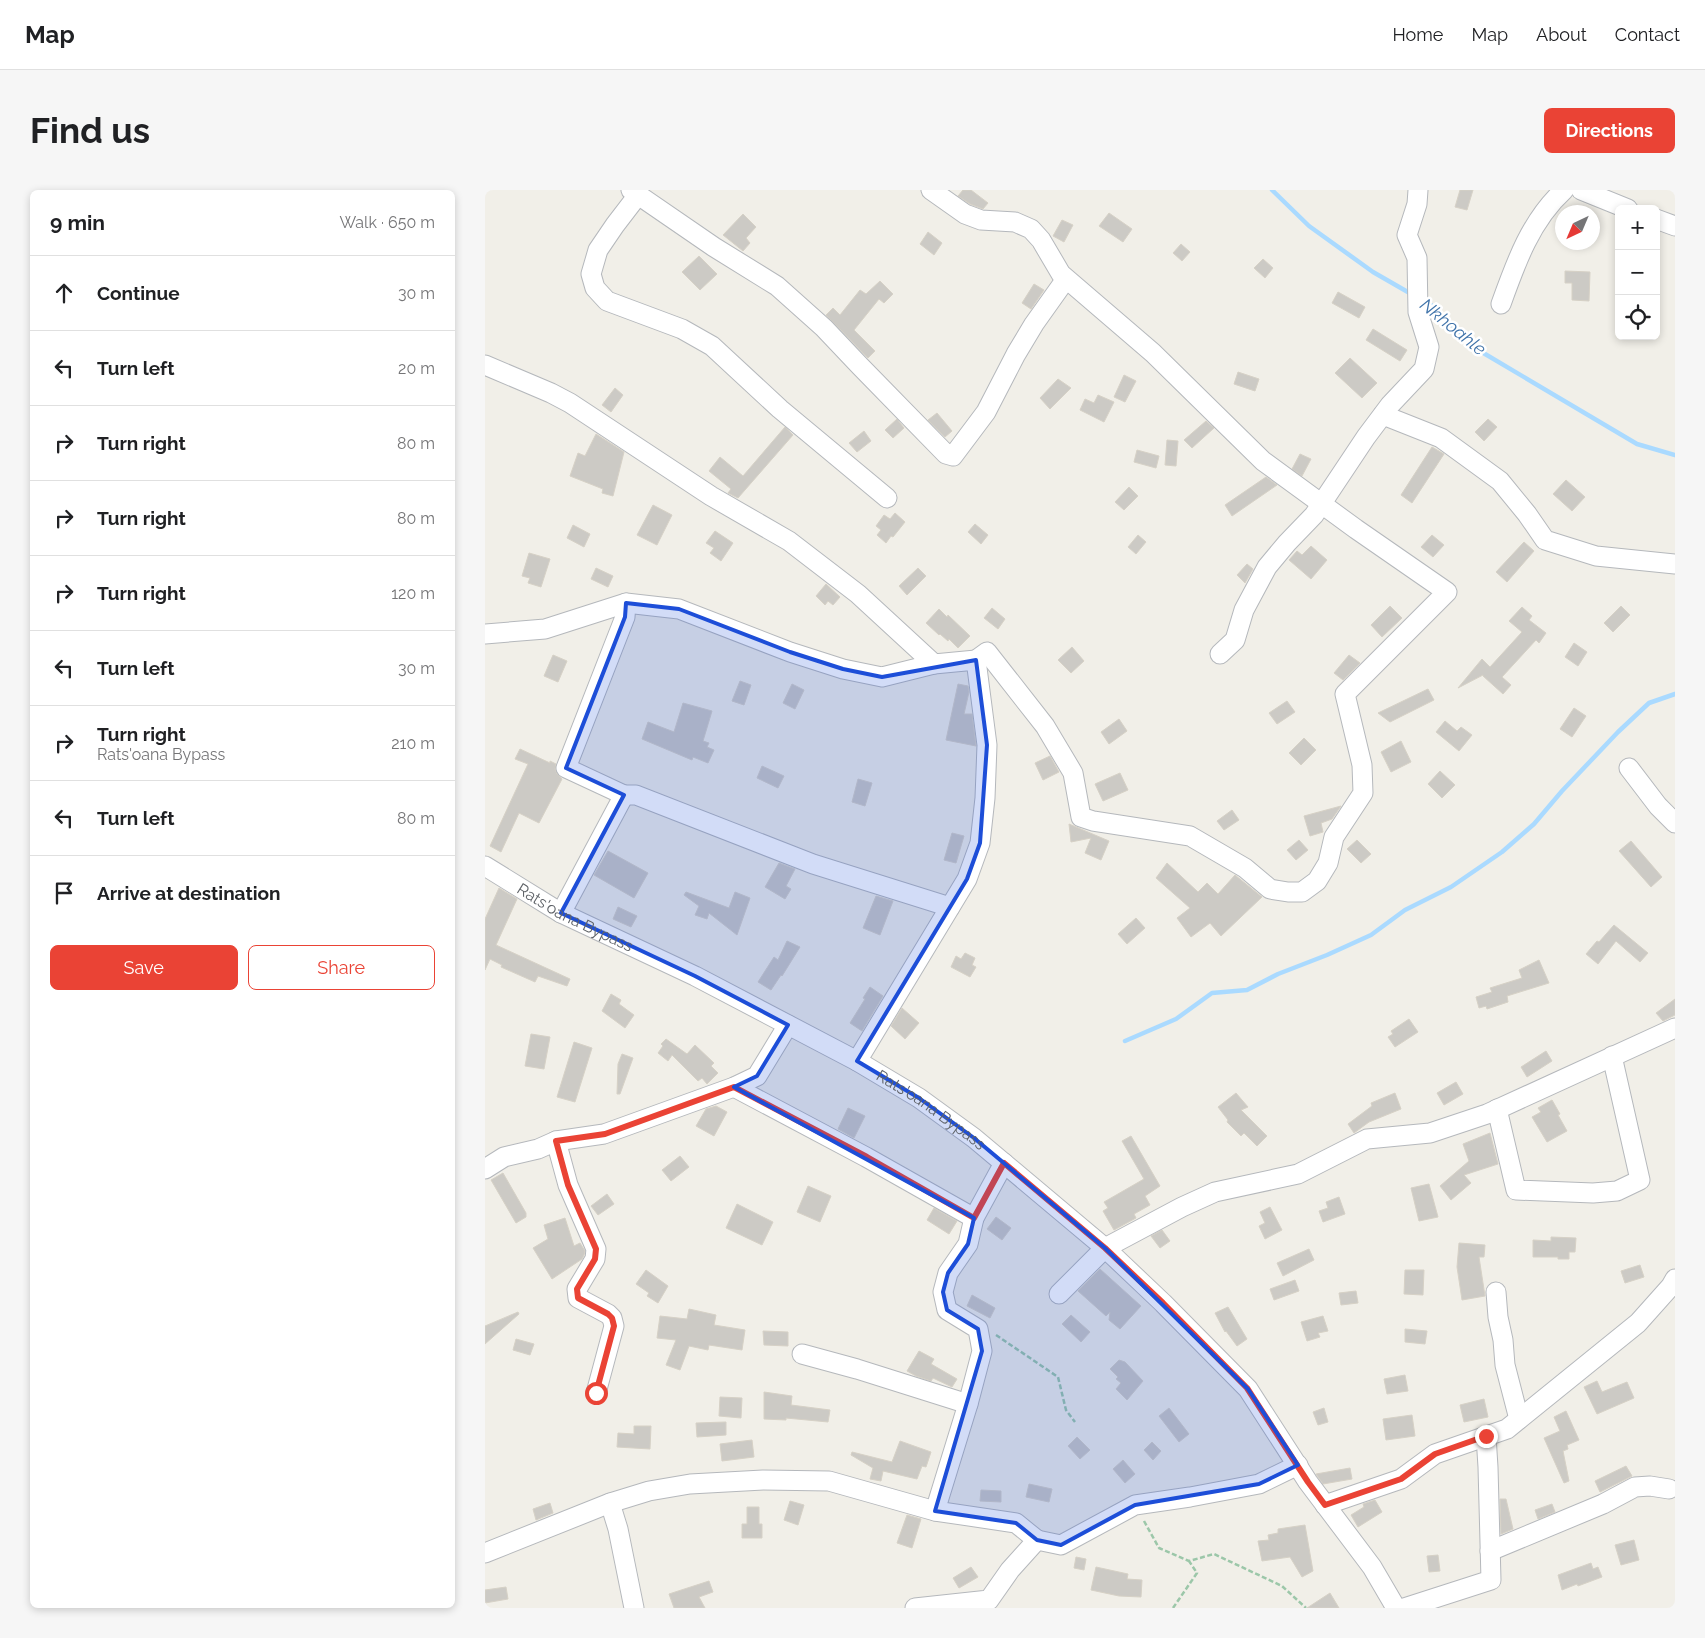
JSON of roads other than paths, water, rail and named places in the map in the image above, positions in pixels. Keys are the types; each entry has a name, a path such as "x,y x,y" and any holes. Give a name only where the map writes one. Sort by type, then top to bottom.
{"street":[{"path":"485,634 545,629 627,603 679,609 790,652 843,669 882,677 934,664 976,660 987,652 1045,726 1073,773 1081,817 1093,821 1190,836 1245,868 1270,889 1302,892 1317,881 1328,863 1334,837 1363,792 1362,765 1345,694 1447,592 1263,461 1153,353 1061,274 1041,240 1031,229 1015,222 981,220 965,214 931,190"},
{"path":"1220,654 1235,640 1244,610 1267,567 1314,515 1366,437 1390,405 1424,369 1429,347 1417,312 1417,258 1407,235 1417,204 1418,190"},
{"path":"1501,304 1516,261 1531,231 1553,200 1564,190"},
{"path":"1581,190 1618,205"},
{"path":"887,498 780,410 712,346 682,329 607,301 595,288 591,274 599,250 634,193 714,247 777,286 824,328 946,454 953,456 986,412 1015,354 1066,279"},
{"path":"1660,220 1675,226"},
{"path":"485,365 551,392 711,496 789,541 858,594 934,664"},
{"path":"1383,415 1441,438 1500,481 1545,540 1596,556 1675,564"},
{"path":"627,603 625,616 566,768 624,795 636,795 813,864 951,907"},
{"path":"857,1061 967,879 980,843 985,798 987,745 976,660"},
{"path":"1629,768 1658,806 1675,823"},
{"path":"561,913 624,795"},
{"name":"Rats'oana Bypass","path":"485,866 561,913 695,976 857,1061 919,1098 974,1138 1105,1248 1163,1303 1247,1388 1308,1482 1372,1567 1396,1608"},
{"path":"485,1169 504,1157 538,1149 556,1141 605,1134 734,1087 757,1076 788,1025"},
{"path":"1059,1294 1105,1248 1182,1207 1215,1192 1298,1174 1367,1139 1430,1133 1497,1109 1675,1028"},
{"path":"1497,1109 1516,1190 1593,1193 1617,1191 1640,1180 1612,1056"},
{"path":"734,1087 867,1157 974,1218"},
{"path":"556,1141 568,1185 596,1249 595,1259 577,1289 578,1298 608,1314 612,1318 614,1326 596,1393"},
{"path":"935,1512 982,1351 978,1329 947,1310 943,1292 948,1273 968,1244 974,1218 1004,1163"},
{"path":"1325,1505 1401,1479 1435,1454 1507,1428 1638,1323 1675,1279"},
{"path":"1496,1292 1505,1365 1519,1419"},
{"path":"802,1354 968,1404"},
{"path":"1404,1608 1491,1580 1486,1436"},
{"path":"485,1553 610,1503 649,1491 690,1484 763,1480 829,1482 935,1512 1017,1523 1037,1540 1061,1545 1135,1505 1259,1484 1298,1465"},
{"path":"1490,1552 1603,1504 1635,1488 1650,1486 1669,1489"},
{"path":"610,1503 618,1529 634,1608"},
{"path":"915,1608 997,1604 1010,1570 1037,1540"}],"waterway":[{"name":"Nkhoahle","path":"1272,190 1309,226 1373,272 1413,295"},
{"name":"Nkhoahle","path":"1424,301 1431,305 1480,351 1637,444 1675,455"},
{"path":"1125,1041 1176,1019 1212,993 1247,990 1278,974 1371,935 1405,910 1451,887 1502,852 1534,824 1562,791 1618,732 1649,703 1675,694"}]}
